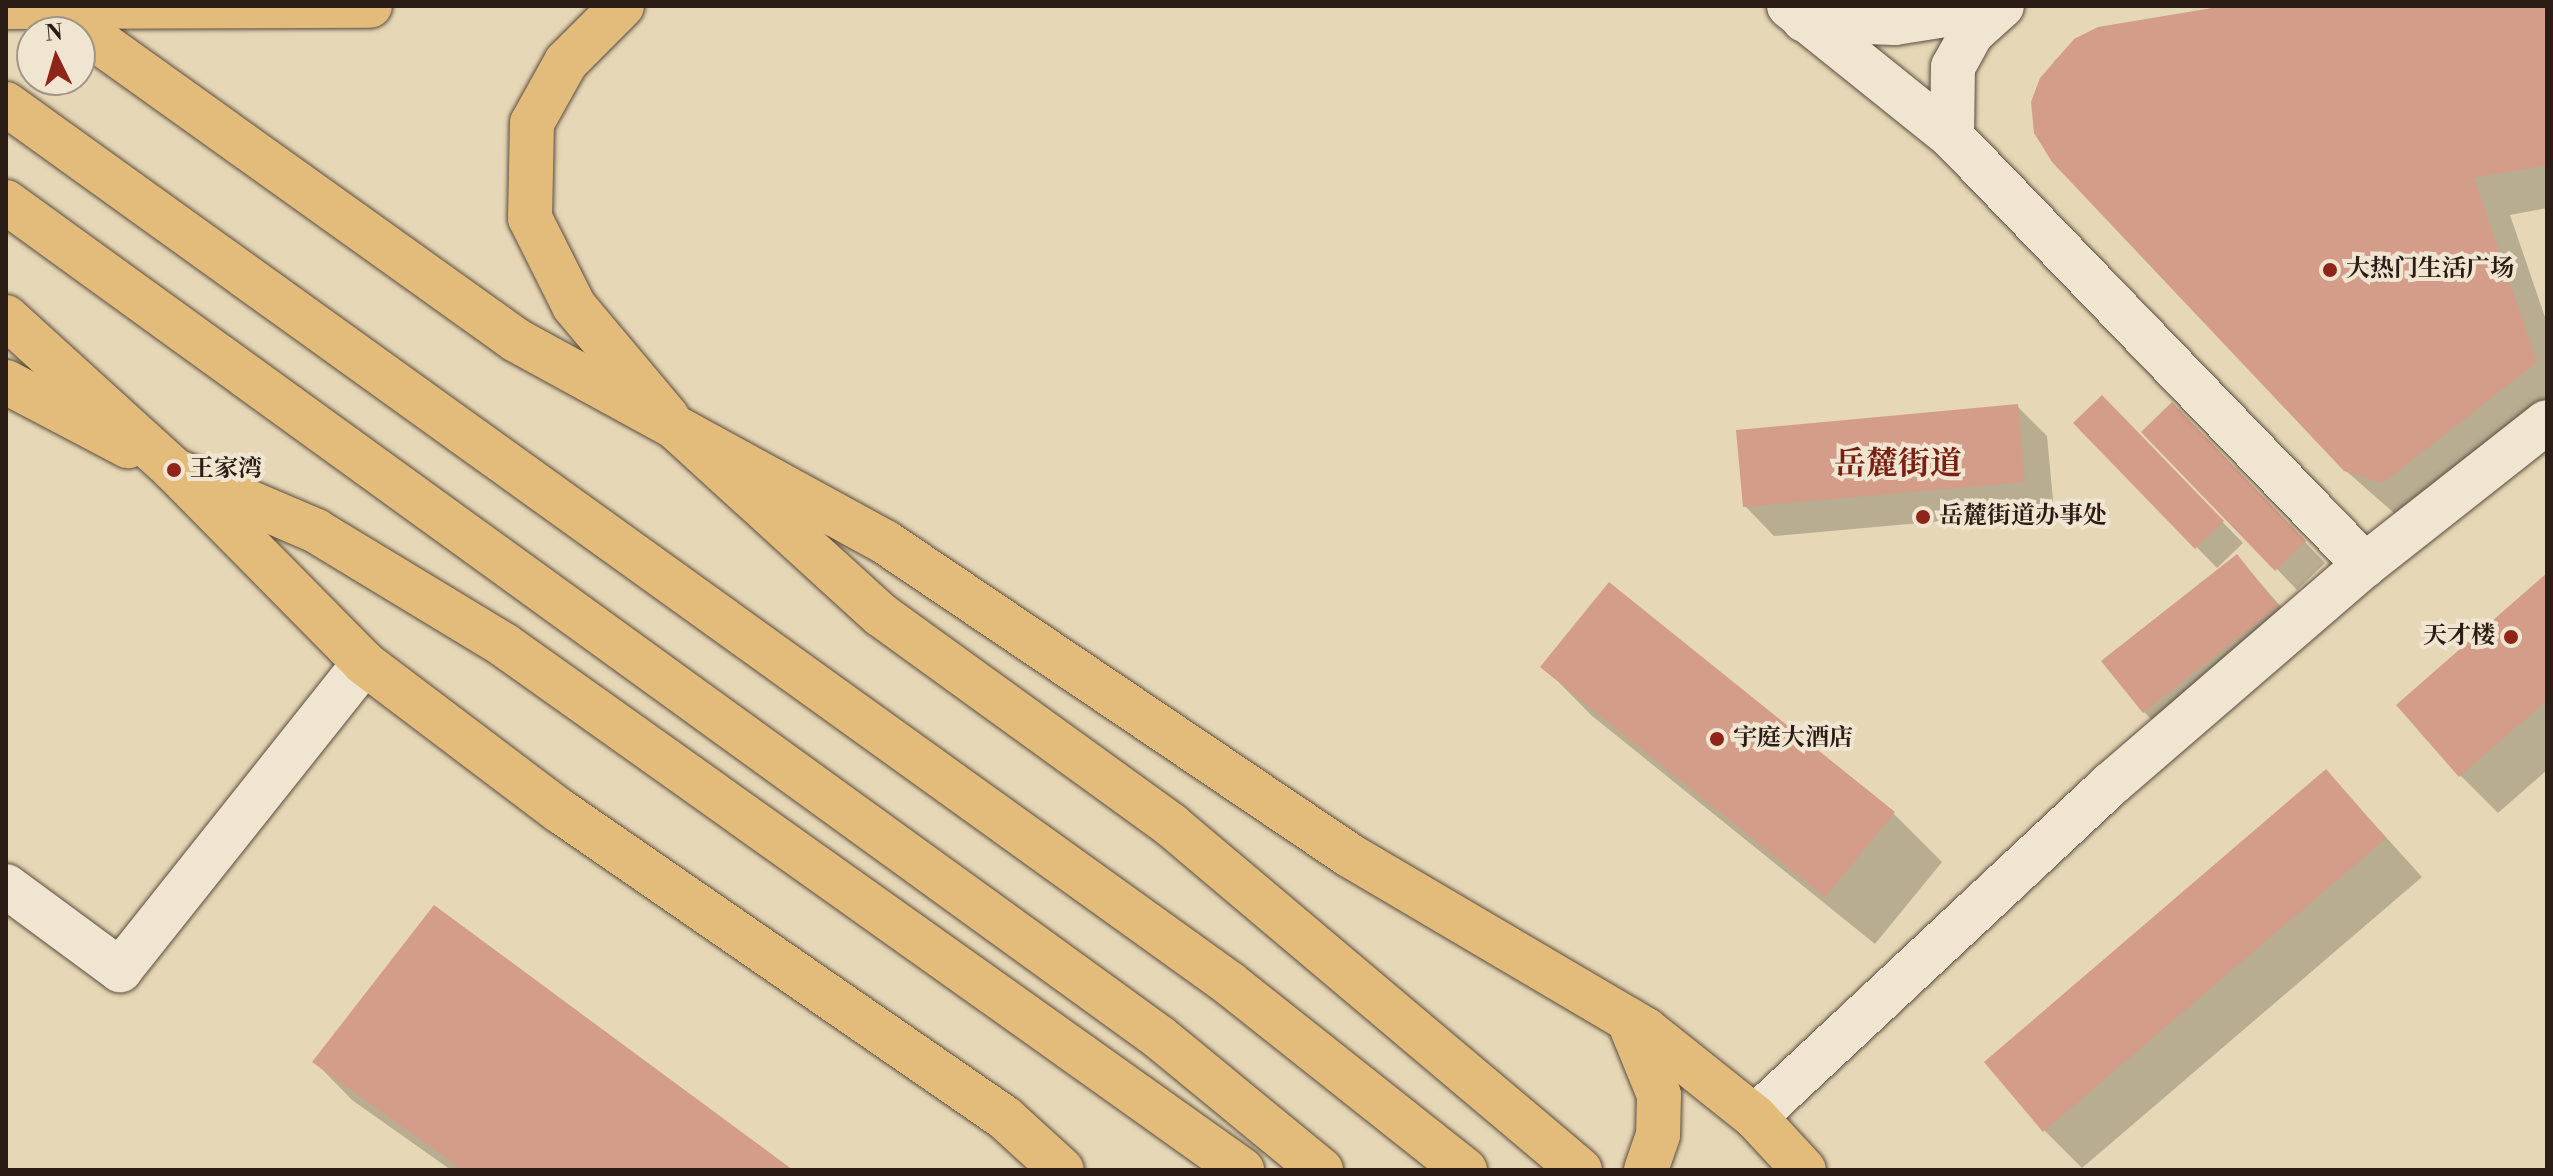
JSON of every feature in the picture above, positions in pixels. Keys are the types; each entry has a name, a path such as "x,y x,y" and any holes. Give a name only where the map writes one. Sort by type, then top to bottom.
{"main road":[{"path":"6,7 370,6"},
{"path":"622,6 566,62 532,123 530,218 574,306 677,429 881,615 1171,825 1580,1170"},
{"path":"50,7 516,340 885,542 1336,846 1628,1019 1755,1117 1804,1170"},
{"path":"6,104 1230,984 1465,1170"},
{"path":"6,202 1159,1037 1321,1170"},
{"path":"6,317 174,470 364,663 560,811 1005,1118 1062,1170"},
{"path":"6,382 174,470 316,531 504,645 1242,1170"},
{"path":"1628,1019 1659,1095 1658,1135 1646,1170"}],"street":[{"path":"1797,13 1895,23 2002,6 1972,33 1953,67 1952,137"},
{"path":"1797,13 1952,137 2365,565"},
{"path":"1755,1117 2111,784 2365,565 2547,422"},
{"path":"6,886 120,970 364,663"}],"building":[{"name":"大热门生活广场","path":"2224,6 2547,6 2547,165 2474,178 2537,362 2383,483 2344,471 2052,162 2034,133 2031,102 2040,78 2074,39 2098,27"},
{"path":"2102,395 2224,521 2195,549 2073,423"},
{"path":"2172,402 2306,541 2275,571 2141,432"},
{"path":"2018,404 2025,482 1743,507 1736,430"},
{"path":"2237,554 2278,606 2143,713 2101,661"},
{"name":"天才楼","path":"2547,573 2547,700 2459,777 2396,705"},
{"name":"宇庭大酒店","path":"1609,582 1895,812 1825,897 1540,667"},
{"path":"2326,769 2386,838 2043,1132 1984,1062"},
{"path":"434,905 793,1170 463,1170 312,1062"}],"place":[{"name":"大热门生活广场","path":"2330,270"},
{"name":"王家湾","path":"174,470"},
{"name":"岳麓街道办事处","path":"1923,517"},
{"name":"天才楼","path":"2511,637"},
{"name":"宇庭大酒店","path":"1717,739"}],"district":[{"name":"岳麓街道","path":"1898,464"}]}
